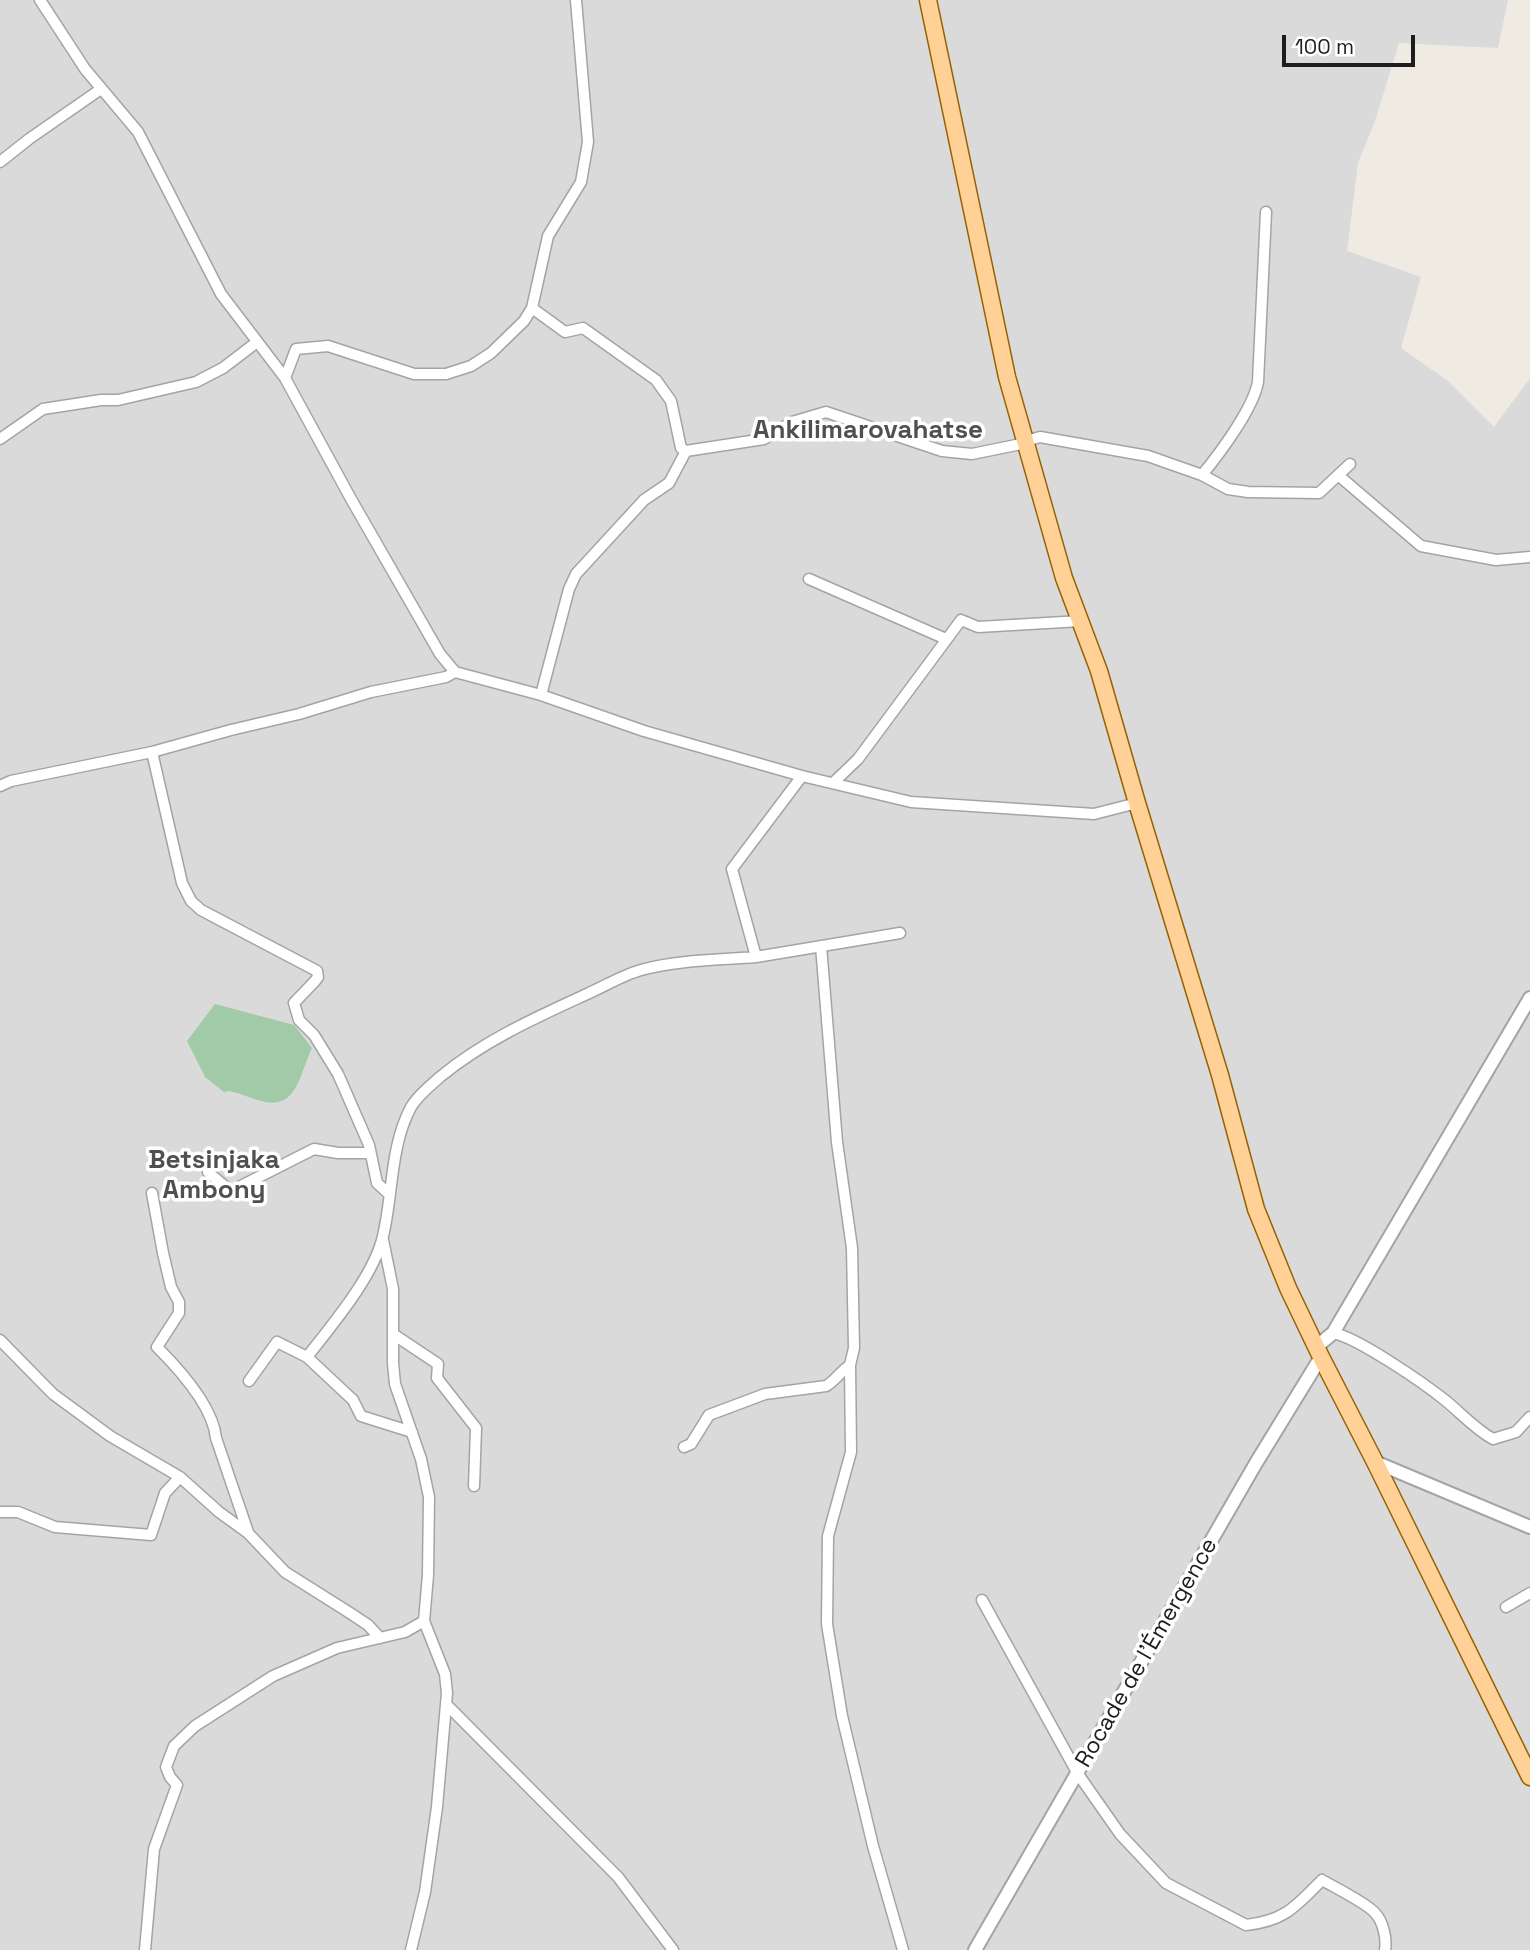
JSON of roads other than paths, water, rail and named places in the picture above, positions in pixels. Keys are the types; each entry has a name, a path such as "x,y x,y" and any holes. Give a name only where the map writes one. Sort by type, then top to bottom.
{"main road":[{"path":"928,0 1007,377 1064,578 1100,671 1137,803 1190,973 1256,1209 1318,1352 1530,1777"}],"street":[{"path":"40,0 85,69 138,132 221,294 285,378 440,654 455,672 541,695 639,729 802,776 911,802 1094,814 1137,803"},
{"path":"285,378 296,349 328,346 414,374 446,374 471,366 491,353 524,321 532,308 548,236 582,182 587,146 576,0"},
{"path":"0,163 29,139 101,89"},
{"path":"1202,475 1220,453 1256,394 1266,212"},
{"path":"532,308 565,332 583,328 656,380 671,401 681,448 685,451"},
{"path":"0,439 43,409 118,400 196,382 223,368 257,342"},
{"path":"685,451 764,439 792,422 826,412 942,451 972,454 1040,437 1148,456 1202,475 1228,489 1248,492 1319,493 1350,464"},
{"path":"541,695 569,589 576,574 644,500 668,483 685,451"},
{"path":"1338,475 1421,546 1496,560 1530,557"},
{"path":"809,579 946,639"},
{"path":"833,783 858,759 961,620 978,627 1081,621"},
{"path":"0,786 11,781 152,752 299,714 371,692 446,677 455,672"},
{"path":"152,752 182,883 191,901 201,910 317,971 318,977 294,1003 299,1020 314,1035 338,1073 369,1144 377,1182 389,1194"},
{"path":"756,957 732,869 802,776"},
{"path":"307,1357 344,1310 383,1238 402,1129 412,1106 426,1089 484,1044 640,970 756,957 900,933"},
{"path":"821,946 835,1119 852,1248 854,1348 850,1365 851,1452 828,1536 827,1624 842,1716 876,1859 903,1950"},
{"path":"1530,998 1333,1333 1360,1344 1446,1400 1482,1433 1493,1439 1516,1432 1530,1417"},
{"path":"208,1172 228,1189 233,1190 314,1149 338,1153 369,1153"},
{"path":"152,1193 171,1287 179,1301 179,1313 157,1346 197,1394 215,1425 216,1437 248,1533"},
{"path":"383,1238 393,1289 395,1384 421,1459 429,1497 428,1575 424,1621 445,1674 447,1705 425,1892 411,1950"},
{"name":"Rocade de l'Émergence","path":"975,1950 1318,1352 1333,1333"},
{"path":"393,1334 438,1364 437,1378 476,1427 474,1486"},
{"path":"0,1340 53,1394 110,1436 180,1477 219,1512 248,1533 285,1572 368,1625 380,1638"},
{"path":"249,1381 278,1342 307,1357 353,1400 361,1416 411,1432"},
{"path":"684,1447 691,1444 709,1415 765,1394 826,1386 850,1365"},
{"path":"1375,1462 1530,1527"},
{"path":"0,1512 18,1512 55,1527 151,1535 165,1493 180,1477"},
{"path":"1506,1607 1530,1593"},
{"path":"982,1600 1078,1774 1120,1834 1166,1883 1246,1925 1260,1924 1289,1912 1322,1880 1375,1913 1384,1931 1385,1950"},
{"path":"145,1950 154,1849 177,1785 166,1767 174,1746 195,1726 273,1676 337,1648 405,1632 424,1621"},
{"path":"447,1705 618,1877 673,1950"}],"district":[{"name":"Ankilimarovahatse","path":"868,431"},
{"name":"Betsinjaka Ambony","path":"214,1176"}]}
